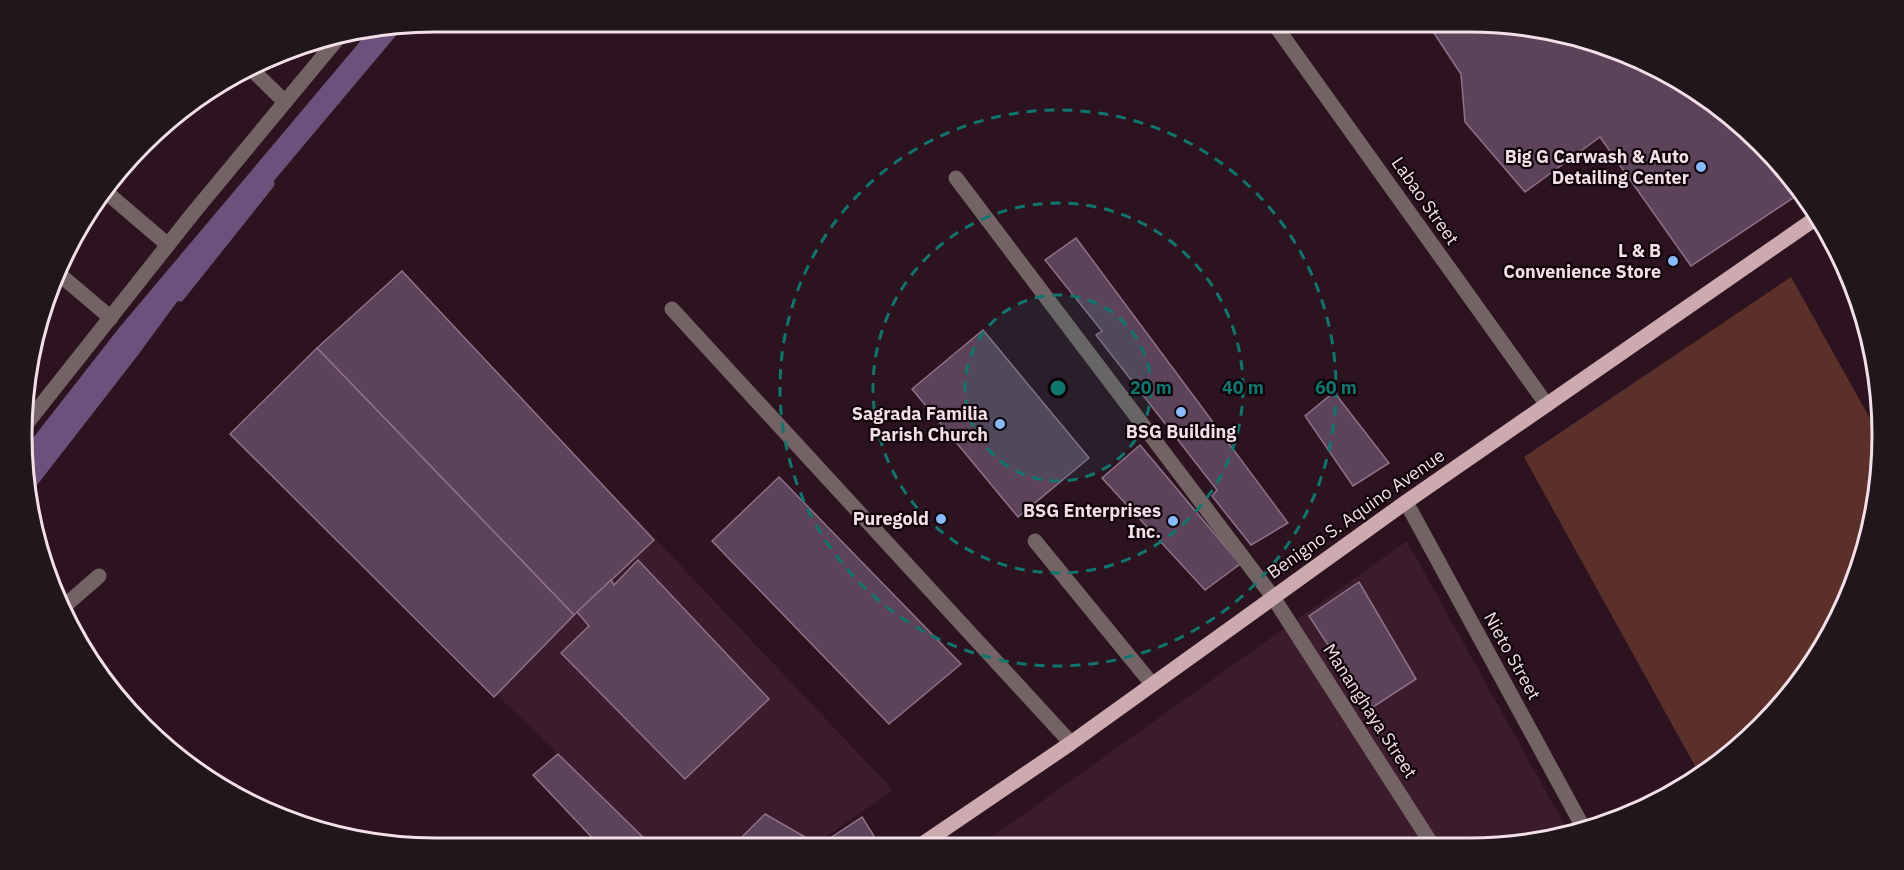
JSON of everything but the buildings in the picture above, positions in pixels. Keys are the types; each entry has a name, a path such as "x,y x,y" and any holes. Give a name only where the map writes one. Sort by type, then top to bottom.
{"main road":[{"name":"Benigno S. Aquino Avenue","path":"931,838 1071,743 1406,502 1811,222"}],"street":[{"name":"Labao Street","path":"1280,32 1546,405"},
{"path":"32,417 168,245 333,45"},
{"path":"256,74 285,102"},
{"name":"Mananghaya Street","path":"957,178 1273,597 1428,838"},
{"path":"110,196 168,245"},
{"path":"64,277 111,318"},
{"path":"672,309 1071,743"},
{"name":"Nieto Street","path":"1406,502 1581,823"},
{"path":"1035,541 1152,684"},
{"path":"69,603 99,576"}],"shaded area":[{"path":"398,33 210,257 138,355 35,488 32,439 119,328 363,38"},
{"path":"402,271 893,790 824,838 644,838 230,434"},
{"path":"1791,277 1872,422 1872,461 1865,514 1842,589 1818,637 1804,659 1789,681 1754,720 1715,755 1696,768 1524,457"},
{"path":"1407,541 1566,827 1495,838 991,838"}],"waterway":[{"path":"180,297 270,184"}],"place":[{"name":"Big G Carwash & Auto Detailing Center","path":"1701,167"},
{"name":"L & B Convenience Store","path":"1673,261"},
{"name":"BSG Building","path":"1181,412"},
{"name":"Sagrada Familia Parish Church","path":"1000,424"},
{"name":"Puregold","path":"941,519"},
{"name":"BSG Enterprises Inc.","path":"1173,521"}]}
